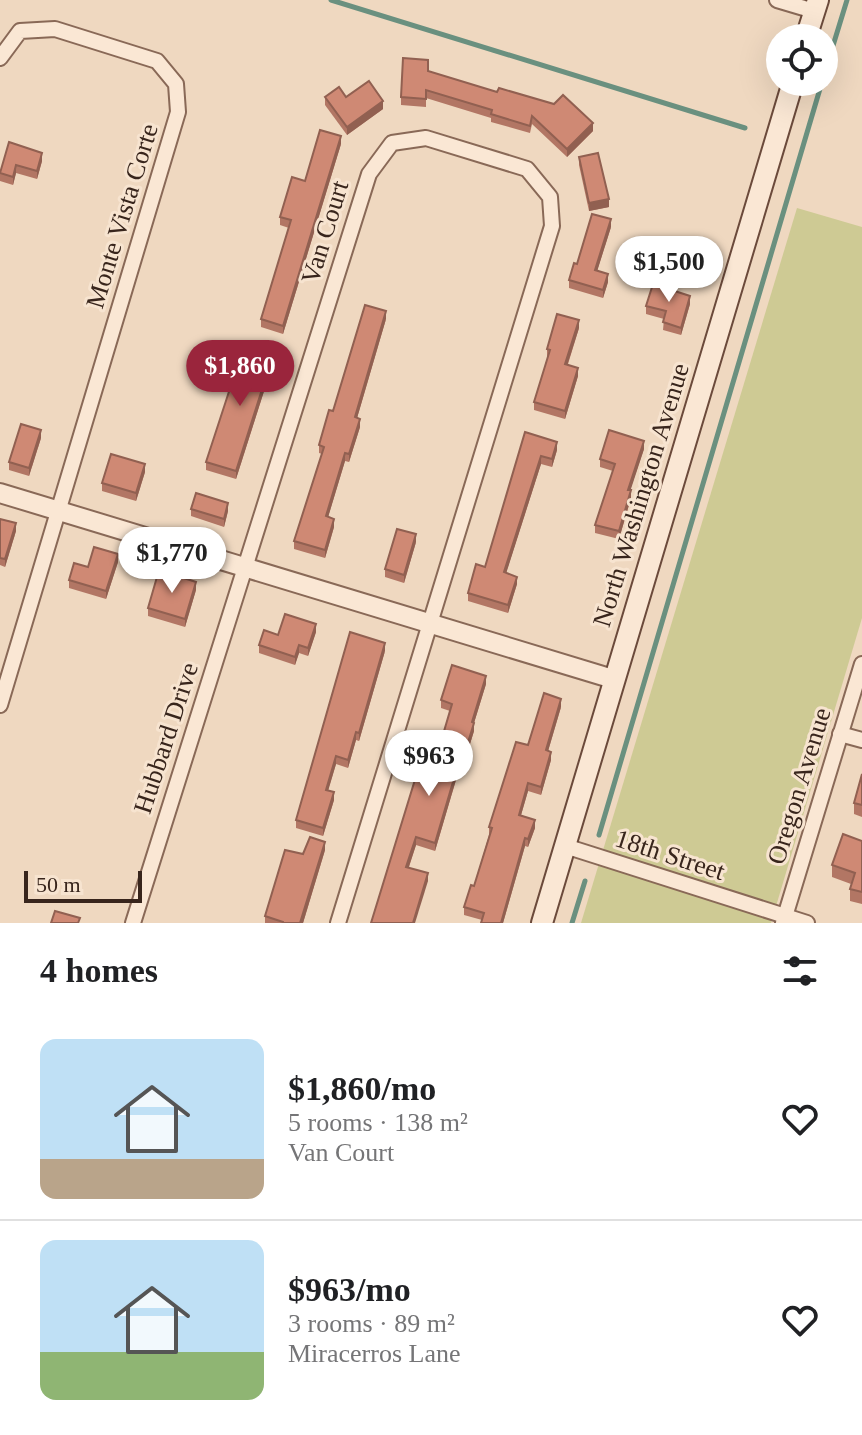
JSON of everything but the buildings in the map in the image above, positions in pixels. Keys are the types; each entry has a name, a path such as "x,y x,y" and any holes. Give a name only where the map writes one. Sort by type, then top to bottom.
{"main road":[{"name":"North Washington Avenue","path":"542,923 789,96"}],"street":[{"path":"777,0 816,6"},
{"name":"Monte Vista Corte","path":"0,58 20,31 55,29 157,61 176,84 178,112 59,511"},
{"name":"Van Court","path":"246,567 369,174 392,143 426,138 438,141 527,169 550,197 552,226 431,624"},
{"path":"0,493 613,679"},
{"path":"0,705 59,511"},
{"name":"Hubbard Drive","path":"133,923 246,567"},
{"path":"338,923 431,624"},
{"name":"Oregon Avenue","path":"784,920 862,664"},
{"path":"840,734 862,740"},
{"name":"18th Street","path":"565,846 784,920 807,923"}],"shaded area":[{"path":"797,208 862,227 862,618 771,923 581,923"}],"waterway":[{"path":"331,0 745,128"},
{"path":"838,29 847,0"},
{"path":"599,835 818,96"},
{"path":"572,923 585,881"}]}
